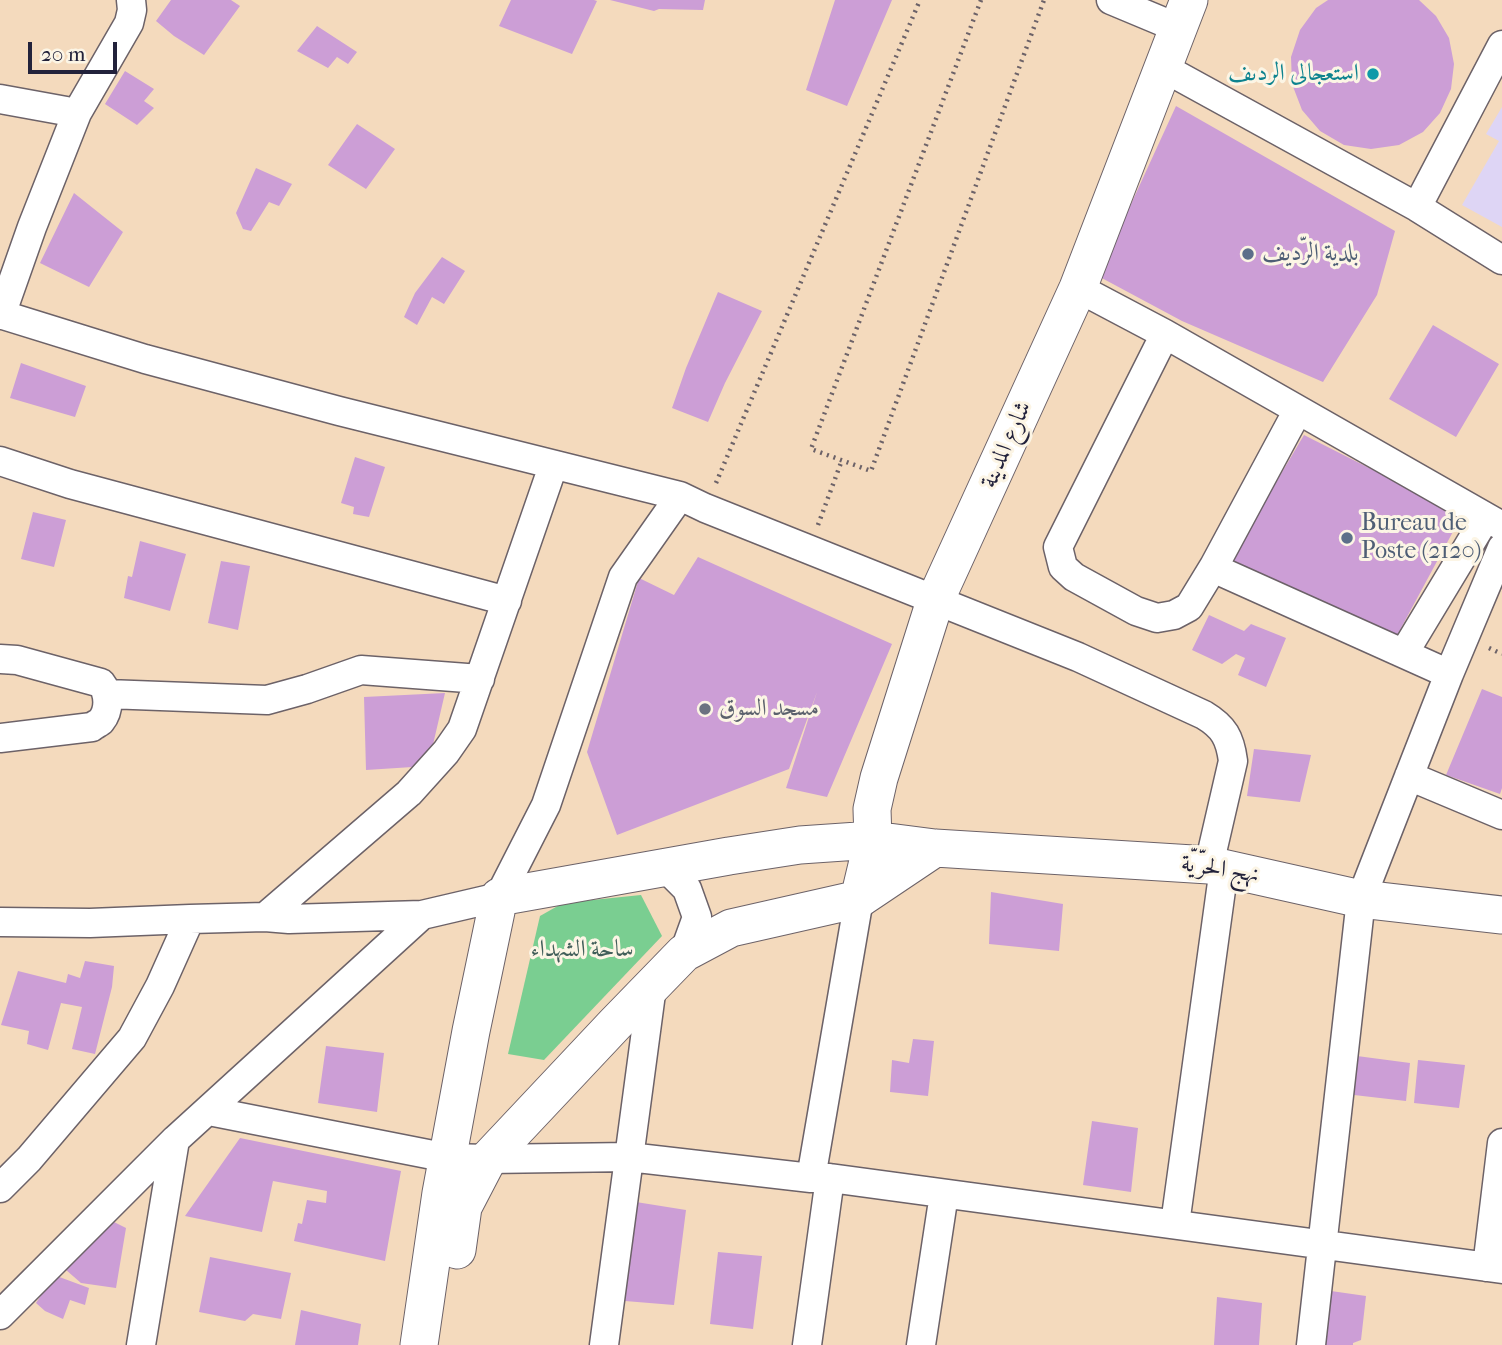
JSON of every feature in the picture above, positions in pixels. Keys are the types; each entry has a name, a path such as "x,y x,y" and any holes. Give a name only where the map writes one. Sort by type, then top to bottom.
{"street":[{"path":"131,0 129,23 77,113 0,314 145,359 339,411 672,494 1078,657 1218,723 1231,748 1233,761 1217,867 1175,1224"},
{"path":"1111,0 1183,14"},
{"name":"شارع المدينة","path":"859,899 873,840 872,809 879,778 935,601 1078,288 1183,14"},
{"path":"1416,208 1502,45"},
{"path":"1162,67 1416,208 1502,260"},
{"path":"0,99 77,113"},
{"path":"1078,288 1165,334 1494,522 1404,653"},
{"path":"1165,334 1058,547 1063,567 1074,577 1136,611 1157,618 1174,615 1189,607 1298,410"},
{"path":"0,461 70,484 507,601"},
{"path":"277,918 409,793 446,752 462,729 507,601 563,468"},
{"path":"419,1345 441,1193 499,897 546,806 623,577 672,494"},
{"path":"1311,1345 1361,899 1449,674 1502,548"},
{"path":"1214,566 1213,568 1449,674"},
{"path":"0,659 18,660 101,683 107,694 107,707 101,722 92,727 0,738"},
{"path":"107,694 267,700 361,670 480,679"},
{"path":"1409,776 1502,815"},
{"name":"نهج الحرّيّة","path":"499,897 800,845 873,840 935,848 1217,867 1361,899 1502,915"},
{"path":"444,1345 463,1207 488,1159 684,953 731,928 859,899 935,848"},
{"path":"665,867 687,889 697,917 684,953"},
{"path":"0,922 90,923 422,915 499,897"},
{"path":"807,1345 820,1178 859,899"},
{"path":"0,1315 175,1140 422,915"},
{"path":"0,1188 29,1159 132,1038 160,986 190,919"},
{"path":"604,1345 652,986"},
{"path":"209,1111 448,1158 629,1157 820,1178 1494,1268 1502,1143"},
{"path":"141,1345 175,1140"},
{"path":"921,1345 944,1194"}],"path":[{"path":"705,508 920,0"},
{"path":"981,0 811,449 871,471 1044,0"},
{"path":"808,549 842,460"}],"shaded area":[{"path":"1502,107 1502,227 1462,205 1499,141 1486,134"}],"green space":[{"name":"ساحة الشهداء","path":"641,895 662,936 544,1060 508,1054 540,916 563,903"}],"building":[{"path":"171,0 231,0 240,6 204,55 156,21"},
{"path":"511,0 597,1 572,54 499,26"},
{"path":"610,0 705,0 703,10 654,11"},
{"path":"835,0 892,0 847,106 806,90"},
{"name":"استعجالى الردىف","path":"1328,0 1419,0 1436,16 1449,38 1454,64 1451,89 1440,113 1423,132 1399,145 1371,149 1344,145 1320,131 1302,110 1292,84 1291,57 1300,30 1316,8"},
{"path":"317,26 357,52 348,64 337,57 328,68 297,51"},
{"path":"125,71 154,89 144,101 154,108 137,125 105,104"},
{"name":"بلدية الرّديف","path":"1176,106 1395,231 1377,295 1323,382 1182,321 1098,276"},
{"path":"357,124 395,149 366,189 328,165"},
{"path":"256,168 292,184 279,206 269,202 251,231 243,229 236,213"},
{"path":"74,193 123,232 89,287 40,263"},
{"path":"442,257 465,271 444,304 432,297 417,325 404,317 415,293"},
{"path":"718,292 762,311 708,422 672,408"},
{"path":"1433,325 1499,364 1456,437 1389,399"},
{"path":"21,363 86,386 75,417 10,398"},
{"name":"Bureau de Poste (2120)","path":"1304,435 1462,515 1394,641 1230,560"},
{"path":"355,457 385,467 369,517 353,514 354,507 341,503"},
{"path":"33,512 66,520 54,567 21,559"},
{"path":"140,541 186,554 170,611 124,598"},
{"name":"مسجد السوق","path":"698,557 892,644 827,797 786,788 817,692 789,769 617,835 587,752 639,578 674,595"},
{"path":"221,561 250,566 238,630 208,623"},
{"path":"1209,615 1244,631 1251,624 1286,638 1266,687 1238,675 1245,658 1236,654 1222,664 1192,650"},
{"path":"1482,689 1502,697 1500,794 1446,775"},
{"path":"445,693 428,766 366,770 364,697"},
{"path":"1254,749 1311,755 1300,802 1247,796"},
{"path":"991,892 1063,904 1059,951 989,944"},
{"path":"85,961 114,966 112,987 95,1054 72,1049 82,1007 61,1003 48,1050 27,1044 29,1031 1,1025 18,971 66,983 68,974 80,978"},
{"path":"913,1039 934,1041 928,1096 890,1092 892,1060 909,1063"},
{"path":"326,1046 384,1053 377,1112 318,1103"},
{"path":"1357,1056 1410,1063 1406,1101 1354,1095"},
{"path":"1418,1060 1465,1065 1459,1108 1414,1103"},
{"path":"1092,1121 1138,1128 1131,1192 1083,1185"},
{"path":"240,1138 401,1171 385,1261 294,1241 298,1223 302,1224 307,1200 326,1203 327,1191 273,1181 262,1232 185,1216"},
{"path":"636,1202 686,1210 674,1305 625,1301"},
{"path":"104,1217 126,1228 116,1288 81,1283 58,1263"},
{"path":"718,1252 762,1256 753,1329 710,1324"},
{"path":"210,1257 291,1273 281,1319 253,1314 245,1321 199,1312"},
{"path":"54,1275 89,1288 85,1305 70,1300 63,1319 45,1311 36,1303"},
{"path":"1324,1290 1366,1296 1361,1340 1353,1345 1317,1345"},
{"path":"1217,1297 1262,1303 1259,1345 1214,1345"},
{"path":"301,1310 361,1324 358,1345 295,1345"}],"place":[{"name":"استعجالى الردىف","path":"1373,74"},
{"name":"بلدية الرّديف","path":"1248,254"},
{"name":"Bureau de Poste (2120)","path":"1347,538"},
{"name":"مسجد السوق","path":"705,709"}]}
